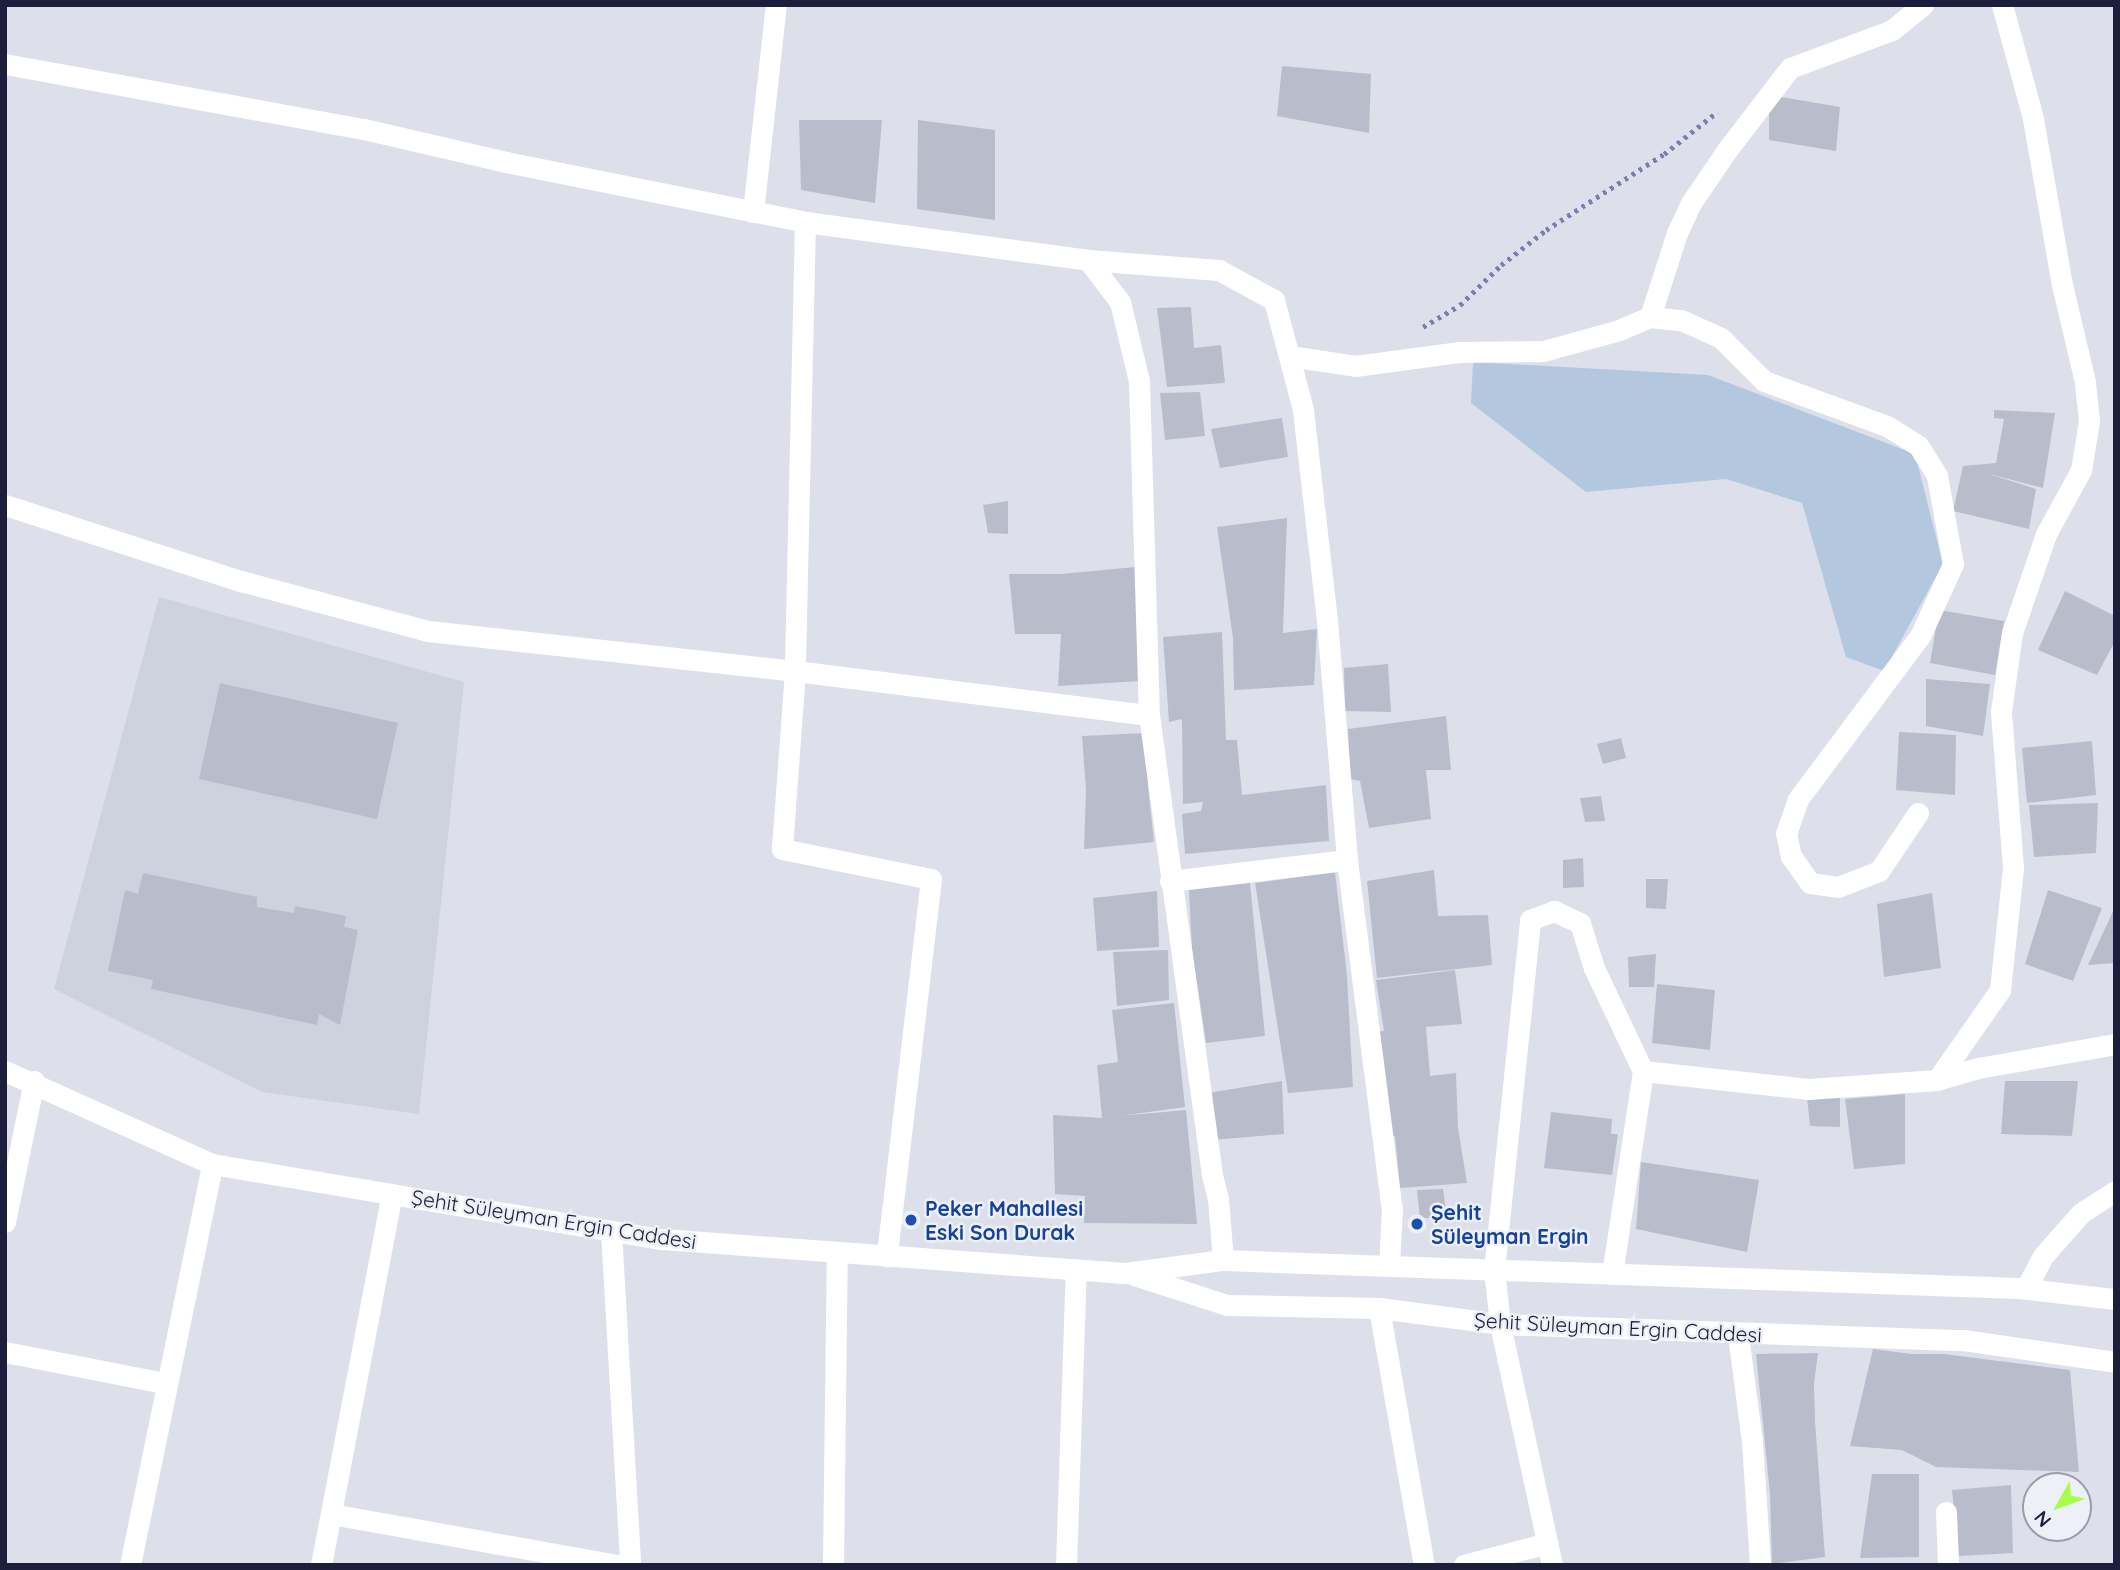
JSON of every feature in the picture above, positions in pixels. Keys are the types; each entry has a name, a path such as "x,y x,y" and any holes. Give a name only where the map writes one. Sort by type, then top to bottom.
{"street":[{"path":"752,212 776,5"},
{"path":"1650,317 1676,233 1691,204 1727,150 1790,68 1892,30 1923,5"},
{"path":"1937,1080 2000,990 2013,868 2001,711 2012,633 2046,534 2081,470 2089,421 2085,382 2062,285 2033,118 2003,5"},
{"path":"5,64 363,129 506,162 805,222 1088,260 1219,270 1274,300 1303,411 1326,608 1347,860 1392,1209 1389,1266"},
{"path":"805,222 795,671 782,849 932,879 887,1256"},
{"path":"1088,260 1120,302 1139,381 1149,715 1170,881 1212,1175 1218,1199 1223,1260"},
{"path":"1290,356 1354,366 1458,352 1543,351 1619,330 1650,317 1681,320 1721,338 1764,381 1888,426 1918,445 1937,476 1953,564 1920,636 1798,799 1786,834 1791,856 1810,883 1838,887 1879,871 1918,813"},
{"path":"5,505 241,581 428,631 795,671 1149,715"},
{"path":"1170,881 1347,860"},
{"path":"1552,1565 1500,1324 1494,1270 1530,920 1554,911 1580,923 1594,968 1643,1071 1612,1274"},
{"path":"1643,1071 1808,1089 1937,1080 1978,1068 2115,1044"},
{"name":"Şehit Süleyman Ergin Caddesi","path":"5,1071 34,1081 212,1164 662,1239 1125,1273 1223,1260 2026,1288 2115,1299"},
{"path":"5,1222 34,1081"},
{"path":"130,1565 165,1383 212,1164"},
{"path":"2026,1288 2043,1256 2074,1222 2115,1191"},
{"path":"321,1565 392,1194"},
{"path":"611,1231 630,1565"},
{"path":"833,1565 837,1252"},
{"path":"1066,1565 1076,1269"},
{"name":"Şehit Süleyman Ergin Caddesi","path":"1125,1273 1227,1305 1380,1308 1500,1324 1738,1335 1964,1340 2115,1362"},
{"path":"1380,1308 1424,1565"},
{"path":"1738,1335 1752,1441 1760,1565"},
{"path":"5,1352 165,1383"},
{"path":"1946,1512 1948,1565"},
{"path":"331,1514 617,1565"},
{"path":"1464,1565 1547,1543"}],"path":[{"path":"1413,332 1460,305 1501,265 1546,230 1664,154 1725,107"}],"shaded area":[{"path":"1473,362 1708,375 1915,454 1943,564 1884,671 1846,657 1802,503 1726,479 1586,492 1471,403"},
{"path":"159,597 464,682 419,1114 262,1092 54,989"}],"building":[{"path":"1282,66 1371,74 1369,133 1277,116"},
{"path":"1769,95 1840,107 1836,151 1769,140"},
{"path":"799,120 882,120 875,203 801,190"},
{"path":"918,120 995,130 995,220 917,209"},
{"path":"1191,307 1194,348 1221,345 1225,383 1167,387 1157,308"},
{"path":"1200,392 1205,436 1165,440 1160,393"},
{"path":"1994,410 2055,413 2043,488 1986,473 2036,489 2029,529 1953,511 1963,466 1996,463 2004,419 1994,418"},
{"path":"1282,418 1288,457 1220,468 1211,429"},
{"path":"1008,501 1008,534 988,533 983,505"},
{"path":"1287,518 1283,633 1317,629 1314,685 1234,690 1233,638 1217,527"},
{"path":"1135,567 1141,681 1058,686 1061,634 1015,634 1009,574 1061,574"},
{"path":"2065,591 2115,616 2115,641 2097,675 2038,650"},
{"path":"1939,610 2004,621 1995,675 1930,663"},
{"path":"1222,632 1226,740 1237,740 1242,795 1326,785 1329,841 1185,854 1182,814 1201,811 1203,802 1183,804 1182,719 1169,722 1163,637"},
{"path":"1388,664 1391,712 1345,711 1344,668"},
{"path":"1926,679 1990,684 1983,736 1926,726"},
{"path":"220,683 398,723 377,819 199,779"},
{"path":"1446,716 1451,770 1426,770 1431,819 1369,828 1360,781 1350,779 1348,729"},
{"path":"1899,732 1956,735 1955,795 1896,790"},
{"path":"1147,733 1148,787 1154,842 1084,849 1086,790 1082,736"},
{"path":"1621,738 1626,758 1603,764 1597,744"},
{"path":"2092,741 2096,795 2027,803 2022,748"},
{"path":"1601,796 1605,821 1585,822 1580,798"},
{"path":"2098,803 2096,853 2034,857 2029,805"},
{"path":"1583,858 1584,887 1563,888 1563,860"},
{"path":"1434,870 1438,916 1488,915 1492,965 1377,978 1367,881"},
{"path":"1335,872 1347,976 1353,1087 1288,1093 1255,883"},
{"path":"143,873 257,897 257,907 294,913 295,906 346,916 344,927 358,930 340,1025 319,1014 317,1025 151,989 153,980 108,971 125,890 138,894"},
{"path":"1646,879 1668,879 1666,909 1646,908"},
{"path":"1250,883 1265,1036 1206,1043 1192,949 1189,890"},
{"path":"2048,890 2102,908 2073,981 2025,964"},
{"path":"1157,891 1159,947 1097,951 1093,898"},
{"path":"1932,893 1941,968 1884,977 1877,904"},
{"path":"2115,907 2115,963 2088,965"},
{"path":"1168,950 1169,1000 1117,1006 1113,952"},
{"path":"1656,954 1654,987 1629,987 1628,957"},
{"path":"1455,970 1462,1024 1426,1027 1430,1076 1456,1073 1458,1128 1467,1183 1400,1188 1395,1136 1392,1137 1375,1032 1384,1031 1376,980"},
{"path":"1657,984 1715,990 1710,1050 1652,1043"},
{"path":"1174,1003 1185,1107 1120,1116 1186,1110 1197,1224 1084,1223 1085,1196 1055,1194 1053,1115 1102,1118 1097,1065 1118,1062 1112,1010"},
{"path":"1282,1081 1284,1134 1211,1140 1208,1093"},
{"path":"2005,1081 2078,1081 2072,1136 2001,1134"},
{"path":"1905,1094 1905,1164 1854,1169 1845,1099"},
{"path":"1840,1097 1840,1127 1810,1126 1807,1098"},
{"path":"1551,1112 1612,1119 1611,1134 1618,1134 1612,1175 1544,1168"},
{"path":"1641,1162 1759,1180 1747,1252 1636,1229"},
{"path":"1443,1189 1447,1218 1420,1218 1417,1190"},
{"path":"1873,1349 1911,1354 1944,1354 2070,1370 2079,1472 1936,1467 1902,1450 1850,1446"},
{"path":"1818,1353 1814,1384 1815,1421 1825,1557 1772,1564 1770,1494 1756,1354"},
{"path":"1872,1474 1919,1474 1919,1557 1860,1558"},
{"path":"2011,1485 2013,1553 1959,1556 1952,1490"}],"place":[{"name":"Peker Mahallesi Eski Son Durak","path":"911,1220"},
{"name":"Şehit Süleyman Ergin","path":"1417,1224"}]}
